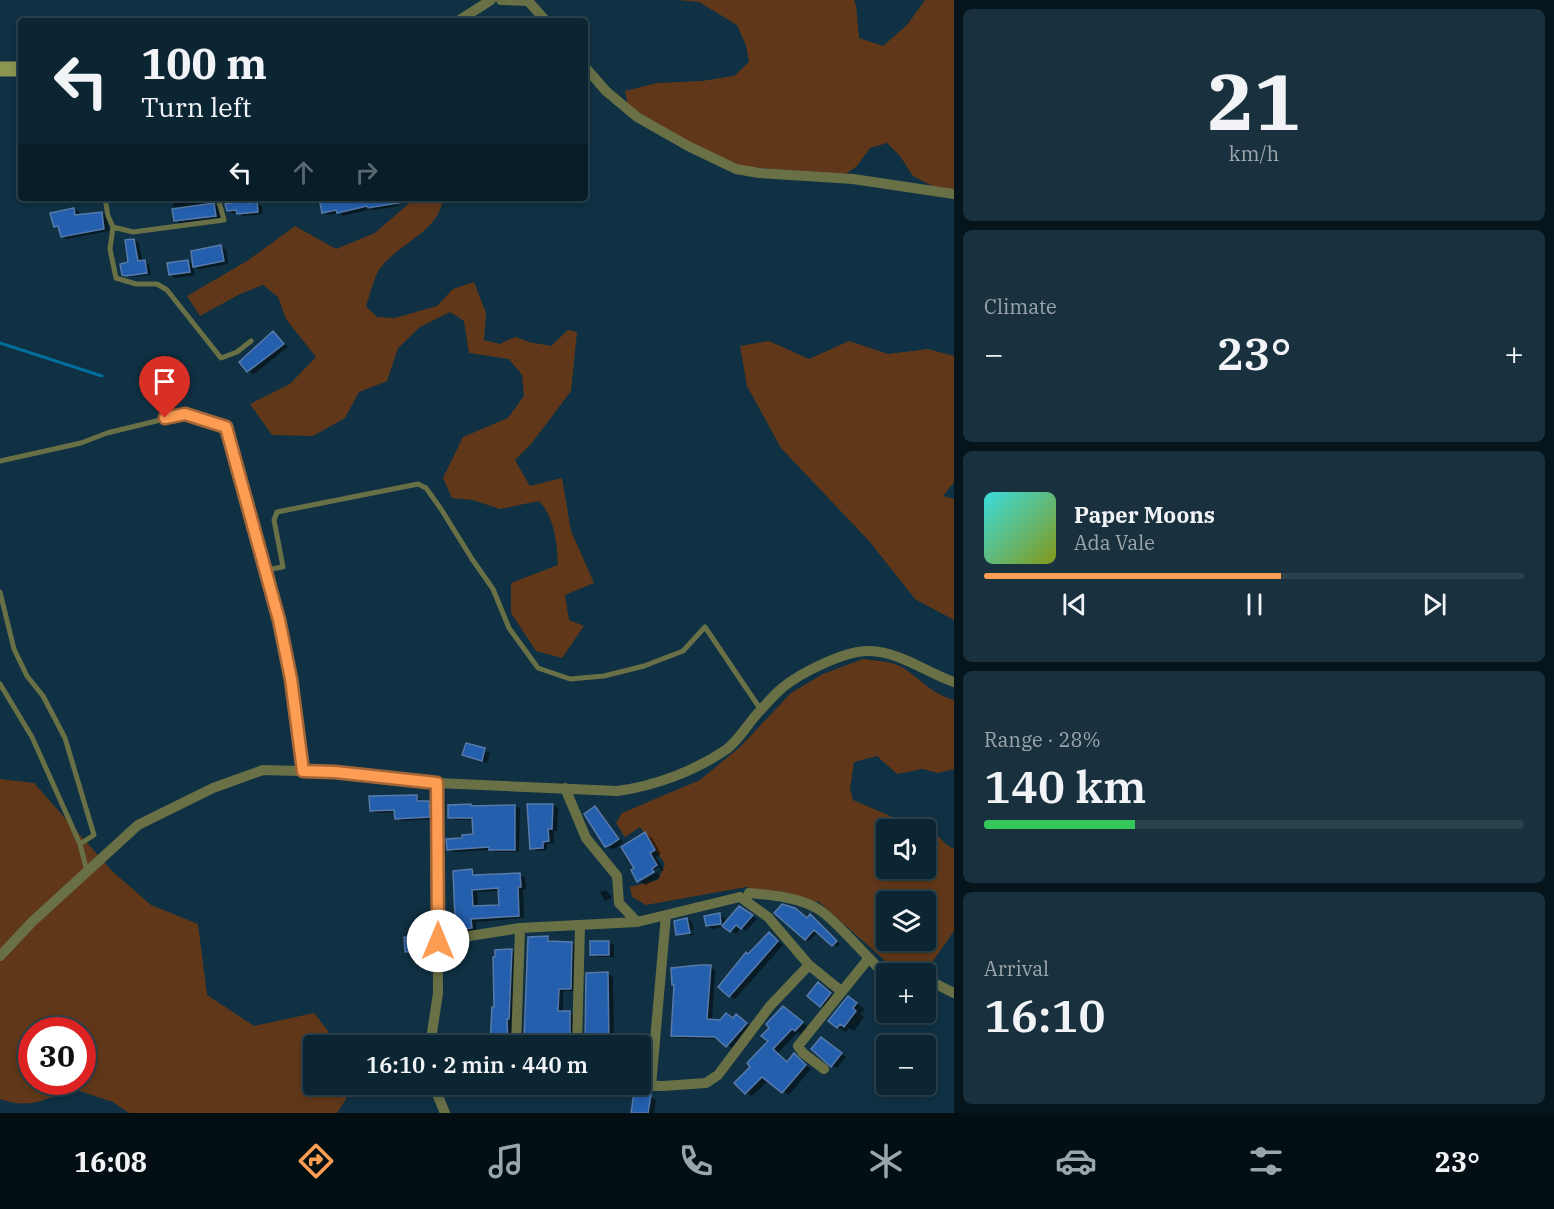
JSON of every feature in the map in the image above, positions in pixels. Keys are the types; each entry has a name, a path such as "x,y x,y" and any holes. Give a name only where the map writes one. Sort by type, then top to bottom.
{"street":[{"path":"463,18 491,0"},
{"path":"501,0 528,1 543,18"},
{"path":"0,69 18,69"},
{"path":"588,70 606,91 637,117 688,146 736,169 759,173 853,178 954,194"},
{"path":"0,956 32,921 138,825 183,801 263,770 335,772 437,783 617,791 647,787 708,760 729,747 783,687 808,672 849,653 869,651 890,654 916,663 954,682"},
{"path":"432,1035 438,993 437,783"},
{"path":"565,788 586,838 617,876 619,903 637,922"},
{"path":"746,900 749,893 771,895 819,909 876,965"},
{"path":"438,941 520,928 637,922 740,897 768,916 809,965 841,991"},
{"path":"666,915 651,1086 706,1083 718,1075 771,1006 809,965"},
{"path":"577,1035 580,925"},
{"path":"516,1035 520,928"},
{"path":"824,1069 803,1053 798,1046 869,958"},
{"path":"936,984 954,993"},
{"path":"438,1095 445,1113"}],"lane":[{"path":"106,201 113,227 110,249 116,278 136,284 157,284 168,290 221,358 237,352 250,340"},
{"path":"113,227 133,232 224,220 219,201"},
{"path":"0,461 81,443 107,433 185,414 226,427 279,620 291,679 303,771"},
{"path":"264,570 283,567 274,520 277,512 418,484 426,488 441,508 493,589 509,628 538,668 570,680 604,676 644,666 683,651 705,627 761,710"},
{"path":"0,592 14,650 27,676 43,696 65,738 94,835 80,844"},
{"path":"0,684 32,736 80,844 87,871"}],"shaded area":[{"path":"678,0 854,0 859,38 883,46 907,25 925,0 954,0 954,191 942,191 913,176 900,156 887,143 870,148 857,166 837,180 785,170 740,166 690,143 628,106 625,91 657,83 702,81 734,76 749,62 746,45 737,25 699,2"},
{"path":"412,201 442,201 440,210 426,229 379,270 366,306 377,317 395,318 437,306 453,289 474,282 486,313 484,340 500,344 515,337 551,346 568,330 577,332 571,391 531,444 515,460 530,486 562,478 571,531 594,583 565,595 569,620 584,626 562,658 536,651 511,613 511,583 558,565 554,531 549,515 539,501 500,509 473,500 452,498 443,478 463,437 508,418 524,396 522,375 509,359 469,353 464,321 450,312 420,327 398,348 387,381 359,392 345,418 313,436 272,435 250,404 290,384 316,357 286,319 278,297 263,285 240,294 200,316 187,296 247,261 295,226 336,249 375,233"},
{"path":"769,341 809,359 849,341 888,354 928,349 954,356 954,482 943,496 954,499 954,620 915,599 870,542 781,448 747,386 740,346"},
{"path":"863,659 900,666 933,691 954,700 954,769 938,773 923,769 897,774 877,756 854,762 850,789 853,800 897,819 876,819 876,879 936,879 936,834 954,849 954,931 932,963 888,963 819,902 746,887 646,905 632,897 630,887 658,880 665,864 640,827 625,837 616,823 622,813 700,780 740,747 791,693 823,674"},
{"path":"0,779 34,783 112,871 151,905 198,924 207,995 254,1026 314,1013 331,1035 303,1035 303,1095 346,1095 337,1113 129,1113 113,1102 92,1095 96,1095 96,1017 18,1017 18,1095 57,1095 36,1102 10,1102 0,1099"}],"building":[{"path":"242,201 257,202 258,212 237,214 236,210 227,211 225,204"},
{"path":"399,201 399,203 368,208 367,206 337,213 336,210 322,213 320,203"},
{"path":"214,203 216,216 174,221 172,209"},
{"path":"74,208 75,215 102,212 104,229 61,237 58,226 54,227 50,213"},
{"path":"134,239 138,261 145,260 147,273 122,275 120,264 128,262 125,240"},
{"path":"221,245 224,261 193,267 191,251"},
{"path":"188,260 190,272 169,275 167,263"},
{"path":"273,331 284,344 247,372 239,362"},
{"path":"466,743 485,748 482,761 462,755"},
{"path":"417,795 417,801 429,801 430,817 395,819 394,810 370,811 369,796"},
{"path":"471,804 471,806 515,805 515,850 489,850 489,847 447,850 446,839 462,838 462,835 473,834 472,818 448,818 448,805"},
{"path":"527,804 553,804 552,829 548,829 549,841 543,842 543,848 530,849"},
{"path":"595,806 619,839 605,847 584,814"},
{"path":"645,832 655,850 650,853 657,865 652,869 654,872 637,882 631,870 634,868 621,847"},
{"path":"472,869 473,875 520,873 519,916 471,919 472,928 448,932 447,918 455,917 453,871","holes":["498,888 499,905 473,906 472,890"]},
{"path":"782,904 795,908 807,918 810,914 837,941 832,946 814,930 805,940 774,913"},
{"path":"739,906 753,915 741,929 736,925 730,932 722,926"},
{"path":"720,913 721,924 706,926 704,916"},
{"path":"687,918 690,933 676,935 674,921"},
{"path":"769,932 778,941 729,997 718,987 746,952 748,954"},
{"path":"548,936 548,941 572,942 571,989 559,989 558,1011 570,1011 570,1035 524,1035 528,937"},
{"path":"404,937 415,938 416,951 405,952"},
{"path":"590,941 609,941 609,955 590,955"},
{"path":"512,949 508,1035 490,1035 492,1007 494,1007 493,957 495,957 495,950"},
{"path":"711,965 707,1019 720,1020 726,1013 733,1018 736,1014 747,1023 726,1047 715,1037 671,1036 674,985 672,985 671,968"},
{"path":"608,972 609,1035 585,1035 586,973"},
{"path":"818,982 831,993 820,1007 807,996"},
{"path":"848,996 857,1003 853,1008 856,1011 844,1027 840,1024 837,1028 828,1021"},
{"path":"783,1006 803,1022 795,1031 792,1029 773,1049 787,1062 794,1053 806,1065 782,1093 762,1077 745,1094 734,1083 750,1067 747,1063 768,1041 761,1036 769,1028 766,1024"},
{"path":"821,1037 842,1053 831,1067 811,1049"},
{"path":"634,1095 651,1095 648,1113 631,1113"}],"waterway":[{"path":"0,343 102,376"}],"route":[{"path":"165,418 185,414 226,427 279,620 291,679 303,771 335,772 437,783 438,941"}]}
